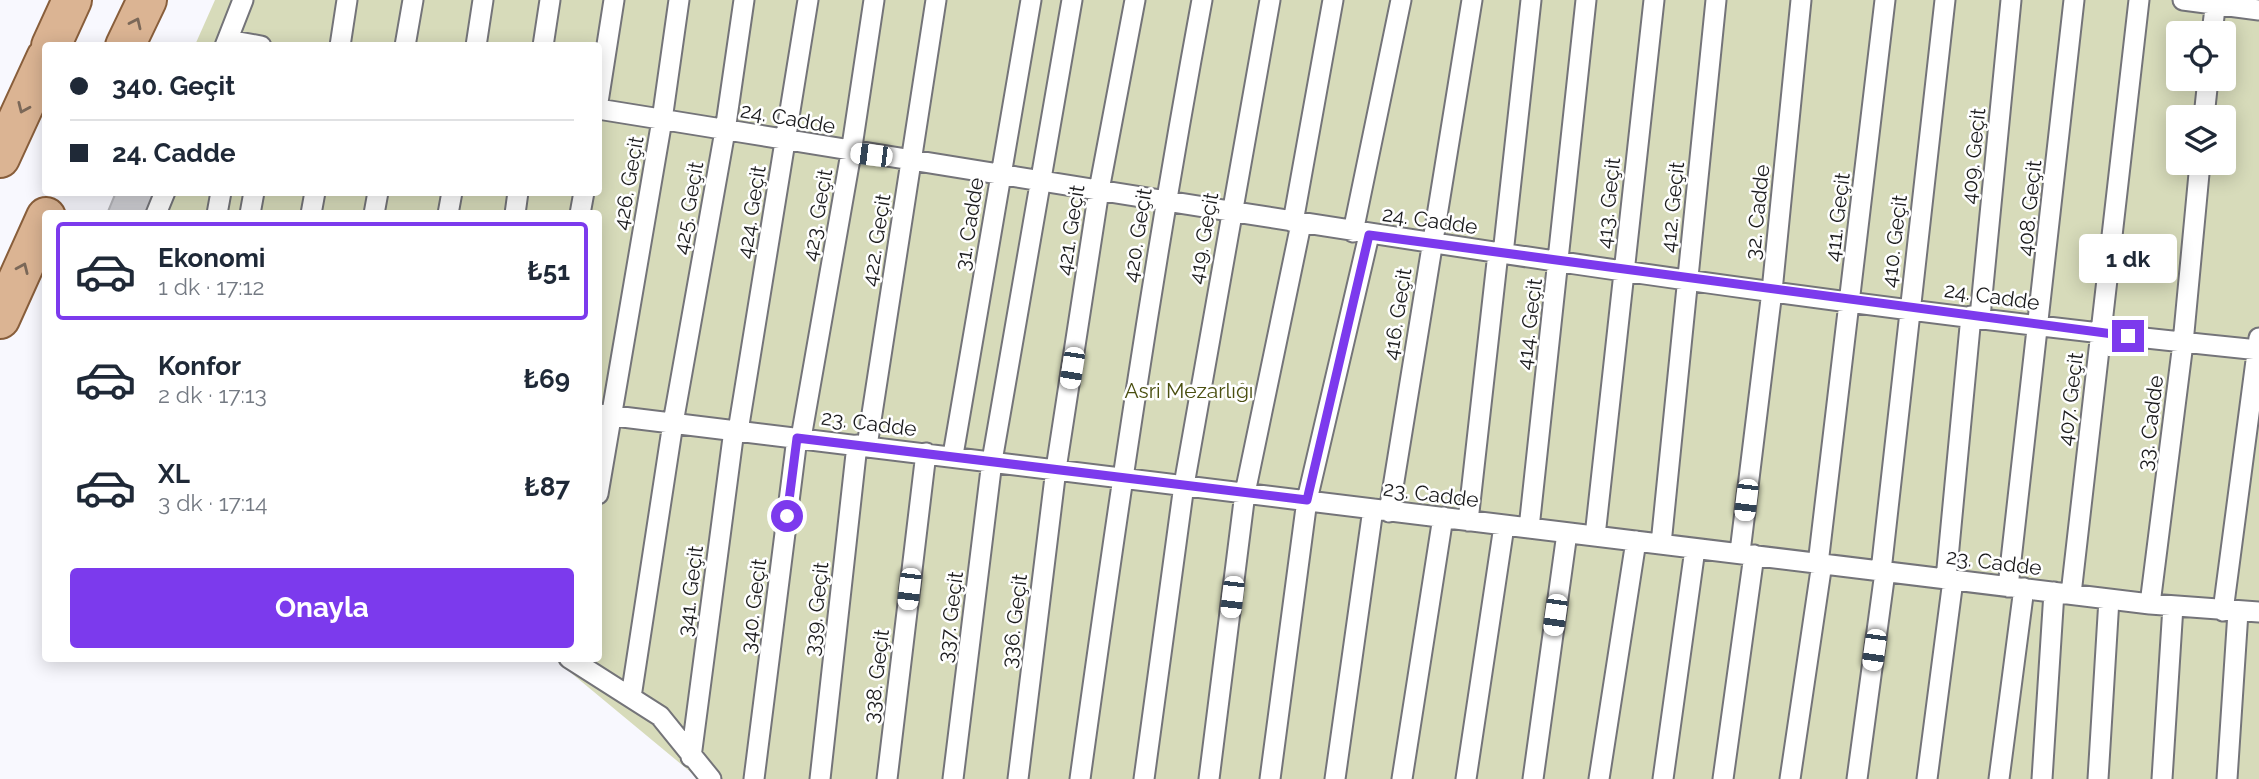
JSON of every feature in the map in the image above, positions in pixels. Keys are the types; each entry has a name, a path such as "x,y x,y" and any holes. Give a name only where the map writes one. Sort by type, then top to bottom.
{"main road":[{"path":"53,42 72,0"},
{"path":"127,42 146,0"},
{"path":"0,158 42,67"},
{"path":"0,319 42,224"}],"lane":[{"path":"226,42 243,0"},
{"path":"341,42 347,0"},
{"path":"406,42 413,0"},
{"path":"477,42 483,0"},
{"path":"544,42 550,0"},
{"path":"602,76 614,0"},
{"name":"426. Geçit","path":"602,441 604,415 662,120 679,0"},
{"name":"425. Geçit","path":"631,698 673,423 725,131 744,0"},
{"name":"424. Geçit","path":"736,430 808,0"},
{"name":"423. Geçit","path":"799,438 851,153 874,0"},
{"name":"422. Geçit","path":"862,445 936,0"},
{"name":"31. Cadde","path":"953,455 1031,0"},
{"name":"337. Geçit","path":"953,779 992,461 1038,181 1072,0"},
{"name":"421. Geçit","path":"1056,469 1099,190 1135,0"},
{"name":"420. Geçit","path":"1080,779 1122,478 1165,200 1202,0"},
{"name":"419. Geçit","path":"1144,779 1184,485 1269,0"},
{"path":"1209,779 1245,493 1297,223 1333,0"},
{"path":"1270,779 1307,500 1361,234 1401,0"},
{"name":"416. Geçit","path":"1335,779 1472,0"},
{"path":"1468,521 1531,0"},
{"name":"414. Geçit","path":"1529,528 1586,0"},
{"name":"413. Geçit","path":"1595,536 1654,0"},
{"name":"412. Geçit","path":"1661,544 1716,0"},
{"name":"32. Cadde","path":"1723,779 1801,0"},
{"name":"411. Geçit","path":"1790,779 1820,564 1885,0"},
{"name":"410. Geçit","path":"1857,779 1883,571 1909,309 1945,0"},
{"name":"409. Geçit","path":"1927,779 2011,0"},
{"name":"408. Geçit","path":"1999,779 2040,326 2074,0"},
{"name":"407. Geçit","path":"2042,779 2062,593 2101,333 2138,0"},
{"path":"2183,0 2215,2 2259,10"},
{"path":"2213,21 2215,2"},
{"name":"24. Cadde","path":"602,110 851,153 1165,200 1431,245 2040,326 2183,343 2259,346"},
{"name":"33. Cadde","path":"2150,604 2183,343 2199,175"},
{"path":"2227,779 2231,612 2259,346"},
{"name":"23. Cadde","path":"604,415 953,455 1504,526 2150,604 2259,612"},
{"name":"341. Geçit","path":"691,757 736,430"},
{"name":"340. Geçit","path":"754,779 799,438"},
{"name":"339. Geçit","path":"820,779 862,445"},
{"name":"338. Geçit","path":"887,779 926,453"},
{"name":"336. Geçit","path":"1018,779 1056,469"},
{"path":"1402,779 1443,517"},
{"path":"1466,779 1504,526"},
{"path":"1533,779 1567,533"},
{"path":"1599,779 1636,541"},
{"path":"1663,779 1695,549"},
{"path":"2098,779 2109,599"},
{"path":"2162,779 2173,606"},
{"path":"577,662 660,716 691,757 712,779"}],"green space":[{"name":"Asri Mezarlığı","path":"215,0 2259,0 2259,779 699,779 558,662 602,662 602,210 121,210 127,196 602,196 602,42 196,42"}],"building":[{"path":"114,196 155,196 150,210 109,210"}],"route":[{"path":"787,516 797,438 1307,500 1369,235 1751,288 2128,336"}]}
